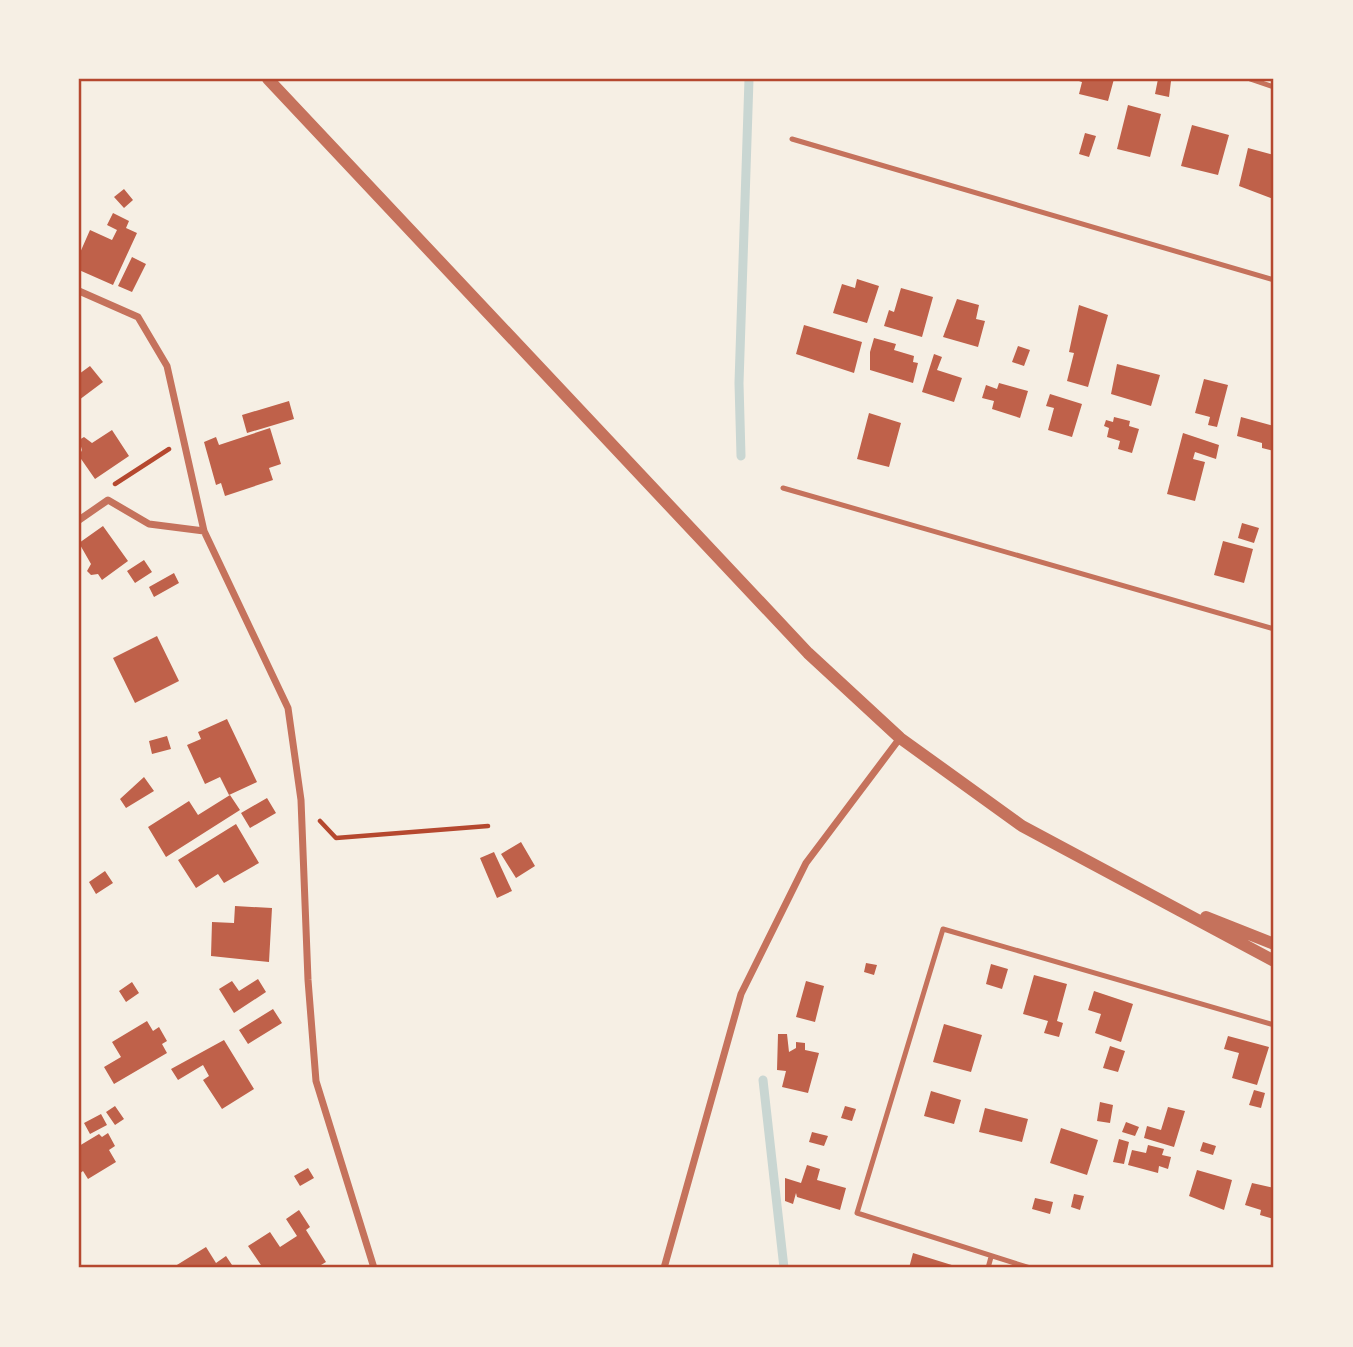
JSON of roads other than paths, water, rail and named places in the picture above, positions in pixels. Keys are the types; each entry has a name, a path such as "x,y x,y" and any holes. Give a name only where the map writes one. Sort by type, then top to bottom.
{"street":[{"path":"268,79 808,653 900,738 1022,826 1274,961"},
{"path":"79,291 138,317 167,366 204,531 288,708 301,800 307,980 316,1081 374,1268"},
{"path":"79,520 108,500 149,524 204,531"},
{"path":"664,1268 741,994 806,863 900,738"},
{"path":"1156,898 1274,944"}],"lane":[{"path":"1250,79 1274,87"},
{"path":"792,139 1274,280"},
{"path":"783,488 1274,629"},
{"path":"1030,1268 857,1213 943,929 1274,1025"},
{"path":"988,1268 991,1257"}],"waterway":[{"path":"741,456 739,383 749,79"},
{"path":"763,1080 784,1268"}]}
